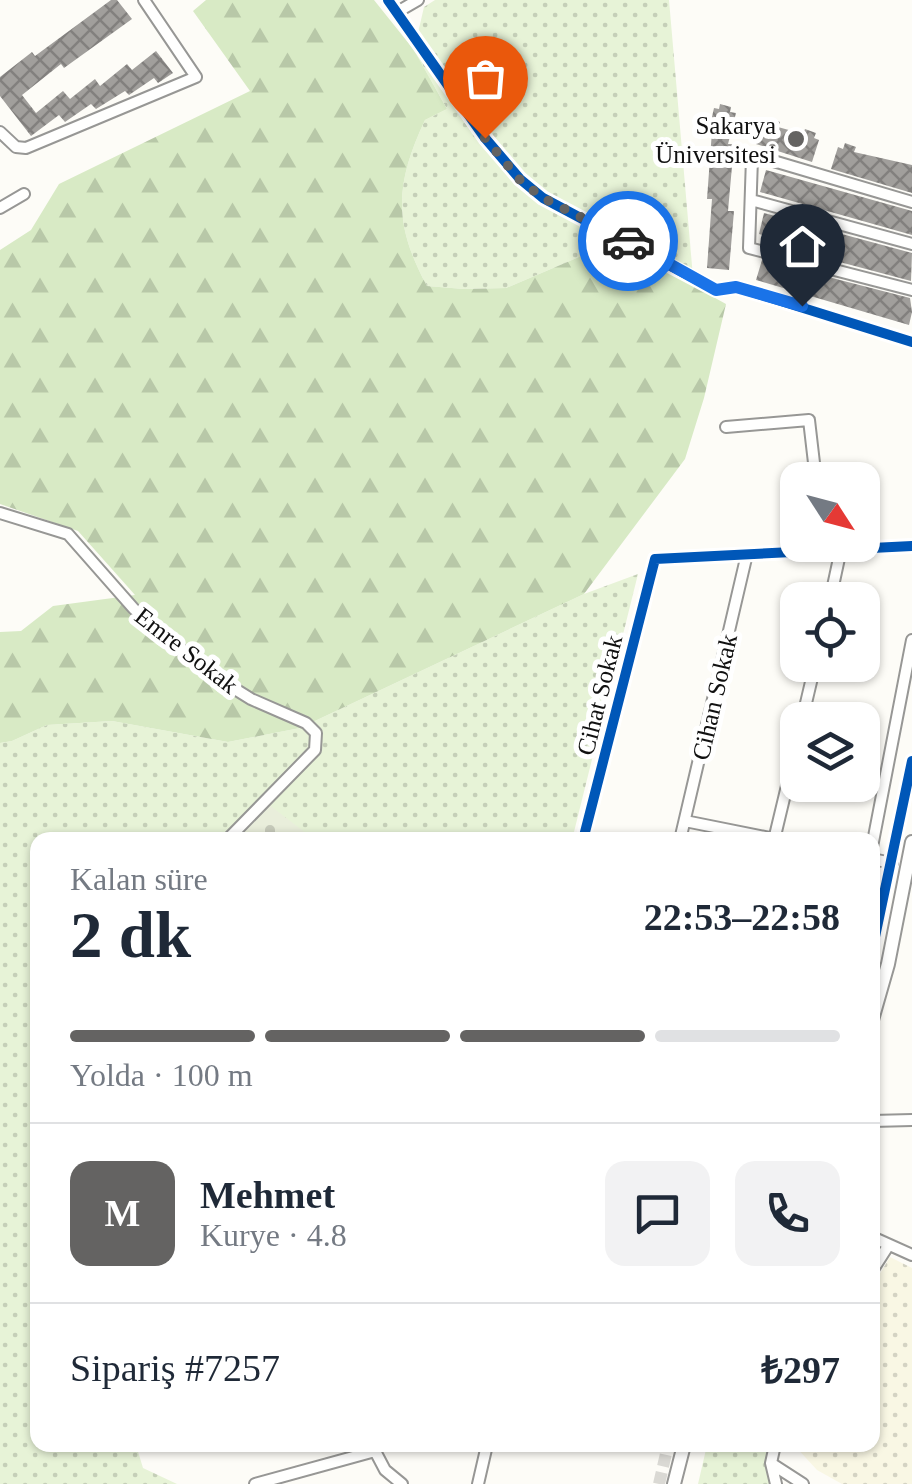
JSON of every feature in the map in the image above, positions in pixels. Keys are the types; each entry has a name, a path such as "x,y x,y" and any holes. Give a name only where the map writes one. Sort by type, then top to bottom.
{"street":[{"path":"0,132 16,147 26,148 196,77 144,0"},
{"path":"388,0 500,157 543,198 716,290 736,287 912,342"},
{"path":"398,11 418,0"},
{"path":"912,202 752,158 749,248 912,290"},
{"path":"0,208 24,194"},
{"path":"751,200 912,244"},
{"path":"726,427 808,420 814,462"},
{"name":"Emre Sokak","path":"0,513 68,534 134,609 206,671 251,699 306,723 316,733 315,750 236,832"},
{"path":"880,548 912,546"},
{"path":"747,554 780,551"},
{"name":"Cihat Sokak","path":"584,832 654,559 747,554"},
{"name":"Cihan Sokak","path":"682,832 747,554"},
{"path":"875,832 912,640"},
{"path":"779,832 785,802"},
{"path":"685,820 740,832"},
{"path":"880,992 912,842"},
{"path":"880,861 892,863"},
{"path":"880,1122 912,1120"},
{"path":"880,1242 912,1255"},
{"path":"880,1258 888,1246"},
{"path":"255,1484 361,1452"},
{"path":"376,1452 386,1470 402,1484"},
{"path":"478,1484 485,1452"},
{"path":"674,1484 682,1452"},
{"path":"774,1452 776,1484"},
{"path":"772,1463 803,1484"}],"shaded area":[{"path":"890,1257 912,1268 912,1484 842,1484 817,1470 800,1452 880,1452 880,1273"}],"green space":[{"path":"206,0 374,0 414,50 447,109 425,120 403,184 408,242 427,286 506,288 593,251 637,255 726,304 704,398 685,459 584,594 300,728 228,742 112,721 47,725 0,743 0,632 21,631 53,606 135,595 78,531 0,504 0,250 31,230 59,184 250,91 193,11"},
{"path":"435,0 669,0 693,277 686,282 637,255 593,251 506,288 427,286 408,242 402,203 408,164 425,120 447,109 414,50 424,7"},
{"path":"638,574 574,832 30,832 30,1452 138,1452 143,1468 177,1484 0,1484 0,743 47,725 112,721 228,742 300,728 584,594"},
{"path":"268,804 305,832 238,832"},
{"path":"705,1452 769,1452 771,1484 698,1484"}],"building":[{"path":"111,0 117,0 132,19 64,68 61,64 22,95 36,113 63,91 70,99 95,79 100,86 127,64 132,70 156,51 173,73 158,83 154,78 129,95 125,91 96,109 91,104 65,122 59,115 31,136 0,96 0,77"},
{"path":"720,104 736,113 728,144 734,144 728,211 734,211 729,270 707,268 712,199 707,199 712,131 709,130 714,108 719,109"},
{"path":"769,118 780,122 778,127 803,134 805,129 816,133 814,138 819,140 812,162 756,144 763,122 768,124"},
{"path":"845,143 856,147 854,152 912,165 912,193 831,169 838,147 843,149"},
{"path":"766,170 912,211 912,235 760,192"},
{"path":"764,213 912,253 911,281 816,252 815,256 771,245 773,238 759,234"},
{"path":"762,260 910,298 909,325 756,280"}],"tunnel":[{"path":"880,913 912,761"},
{"path":"659,1484 666,1452"}],"cycle path":[{"path":"388,0 485,138 520,179 543,198 716,290 736,287 912,342"},
{"path":"585,832 655,559 912,546"},
{"path":"880,913 912,761"}],"way so far":[{"path":"485,138 520,180 543,198 628,241"}],"place":[{"name":"Sakarya Üniversitesi","path":"796,139"}],"route":[{"path":"628,241 716,290 736,287 802,306"}]}
